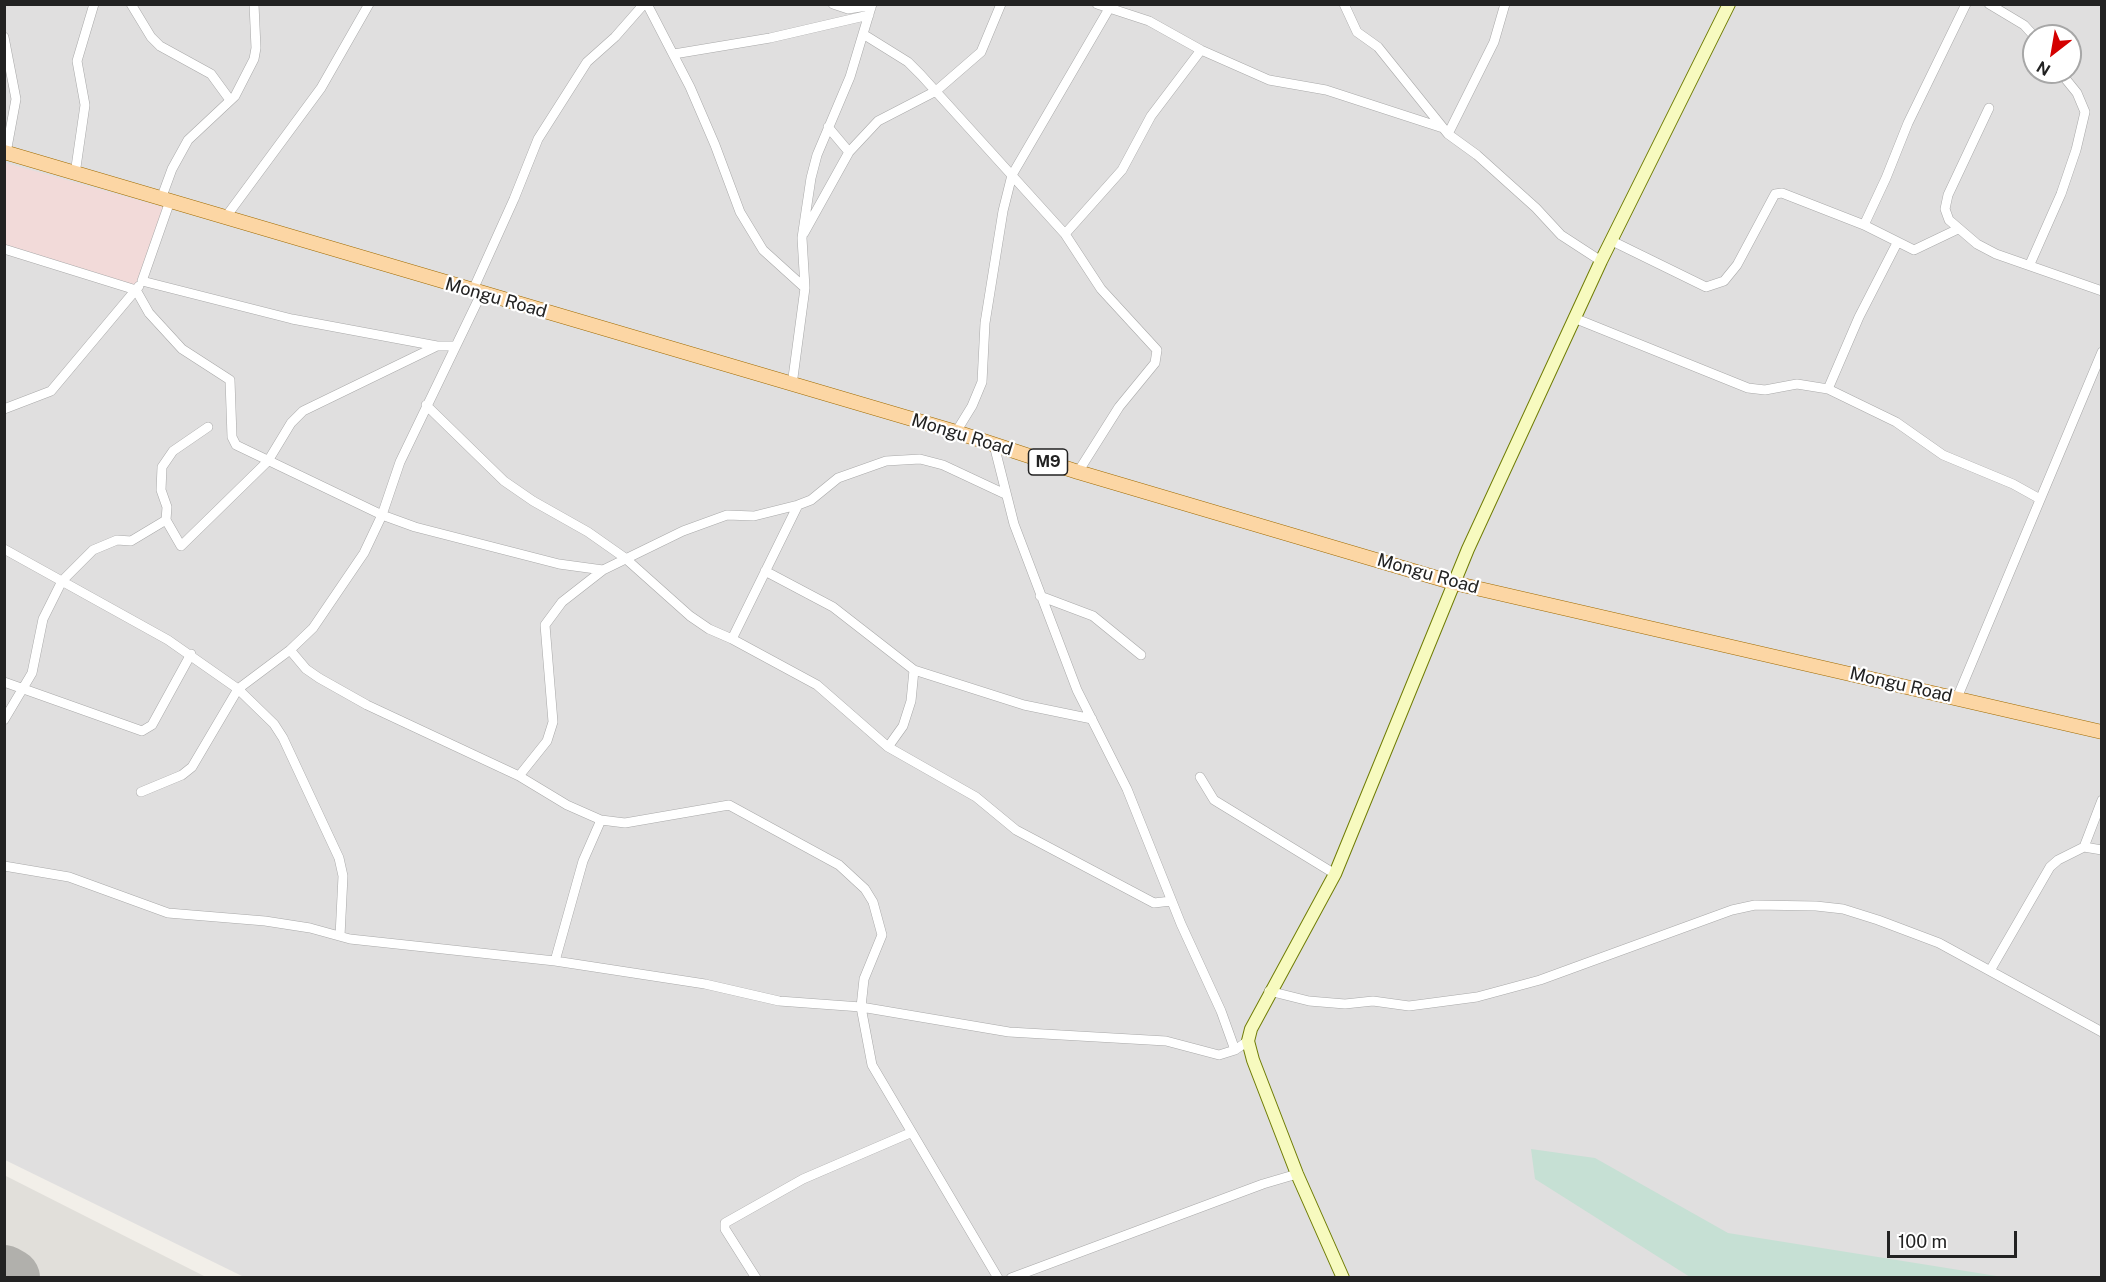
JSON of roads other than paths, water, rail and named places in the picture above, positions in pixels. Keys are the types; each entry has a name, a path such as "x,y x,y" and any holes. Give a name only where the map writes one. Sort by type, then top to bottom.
{"main road":[{"path":"1343,1278 1297,1174 1248,1041 1254,1020 1335,874 1454,583 1574,318 1729,4"},
{"name":"Mongu Road","path":"5,152 476,293 956,432 1078,472 1454,583 2102,732"}],"street":[{"path":"75,174 85,105 77,61 94,4"},
{"path":"131,4 155,41 177,57 211,74 230,100"},
{"path":"4,409 51,392 139,285 172,169 188,140 237,92 256,48 254,4"},
{"path":"225,218 321,88 369,4"},
{"path":"141,792 182,775 192,767 238,689 290,650 313,628 347,580 364,553 382,515 400,462 456,346 538,139 587,62 615,37 645,4 674,54 716,145 740,212 762,250 805,288"},
{"path":"833,4 848,9 869,8"},
{"path":"802,238 849,152 879,121 936,91 981,52 1002,4"},
{"path":"1096,4 1149,21 1201,50 1269,80 1326,90 1445,131"},
{"path":"1344,4 1358,32 1378,47 1445,131 1477,155 1536,207 1561,235 1601,261"},
{"path":"1445,131 1494,42 1506,4"},
{"path":"1864,225 1887,178 1908,123 1966,4"},
{"path":"1989,4 2022,24"},
{"path":"674,54 750,42 869,8"},
{"path":"792,385 805,288 802,238 811,178 828,127 850,77 864,34 869,8"},
{"path":"956,432 972,406 982,382 985,323 1003,212 1012,175 1110,8"},
{"path":"864,34 909,63 936,91 1065,234 1101,289 1157,350 1155,363 1119,407 1078,472"},
{"path":"5,41 16,99 5,152"},
{"path":"1065,234 1122,170 1151,116 1201,50"},
{"path":"2030,264 2061,194 2076,150 2085,112 2077,93 2070,84"},
{"path":"1989,108 1948,195 1945,209 1949,220 1958,229 1996,254 2102,291"},
{"path":"828,127 849,152"},
{"path":"1612,241 1706,287 1724,281 1737,265 1775,194 1782,193 1864,225 1898,243 1919,250 1958,229"},
{"path":"1828,389 1863,308 1898,243"},
{"path":"4,249 139,285 292,319 437,346 456,346"},
{"path":"139,285 148,313 182,349 230,380 233,442 382,515 415,527 559,564 603,570"},
{"path":"1574,318 1748,388 1765,390 1797,384 1828,389 1896,422 1943,455 2013,484 2040,499"},
{"path":"208,427 173,451 162,467 161,490 167,507 166,520 181,546 268,461 291,423 303,411 437,346"},
{"path":"1958,698 2102,352"},
{"path":"426,405 504,481 533,501 588,531 625,558 690,616 708,629 732,639 761,657 817,685 888,747 976,797 1016,830 1154,903 1171,901"},
{"path":"994,445 1005,494 1040,596 1077,690 1127,789 1171,901 1221,1011 1235,1050"},
{"path":"519,776 547,741 553,722 545,625 562,602 603,570 682,531 727,515 754,516 798,505 811,500 838,478 879,463 903,458 943,465 1005,494"},
{"path":"732,639 798,505"},
{"path":"4,720 32,673 43,619 62,581 93,550 117,540 131,541 166,520"},
{"path":"4,549 191,654 238,689 274,724 284,738 339,858 343,876 340,936"},
{"path":"765,571 833,607 914,670 1024,705 1092,719"},
{"path":"1040,596 1093,616 1141,655"},
{"path":"290,650 306,669 319,678 386,714 519,776 567,805 601,820 625,823 729,805 839,865 865,889 873,902 882,935 864,979 861,1007 872,1065 910,1133 998,1278"},
{"path":"4,682 142,731 152,725 191,654"},
{"path":"888,747 903,726 911,701 914,670"},
{"path":"1200,777 1214,800 1335,874"},
{"path":"2084,847 2102,800"},
{"path":"555,961 583,861 601,820"},
{"path":"1990,969 2050,867 2058,860 2084,847 2102,850"},
{"path":"4,866 69,877 168,913 265,921 340,936 555,961 705,984 779,1001 861,1007 1009,1032 1166,1041 1219,1055 1235,1050 1248,1041"},
{"path":"1269,991 1309,1001 1345,1004 1373,1001 1409,1006 1477,997 1540,980 1715,915 1755,905 1843,909 1915,932 1990,969 2102,1032"},
{"path":"756,1278 725,1229 725,1223 803,1179 910,1133"},
{"path":"1011,1278 1263,1184 1297,1174"}]}
